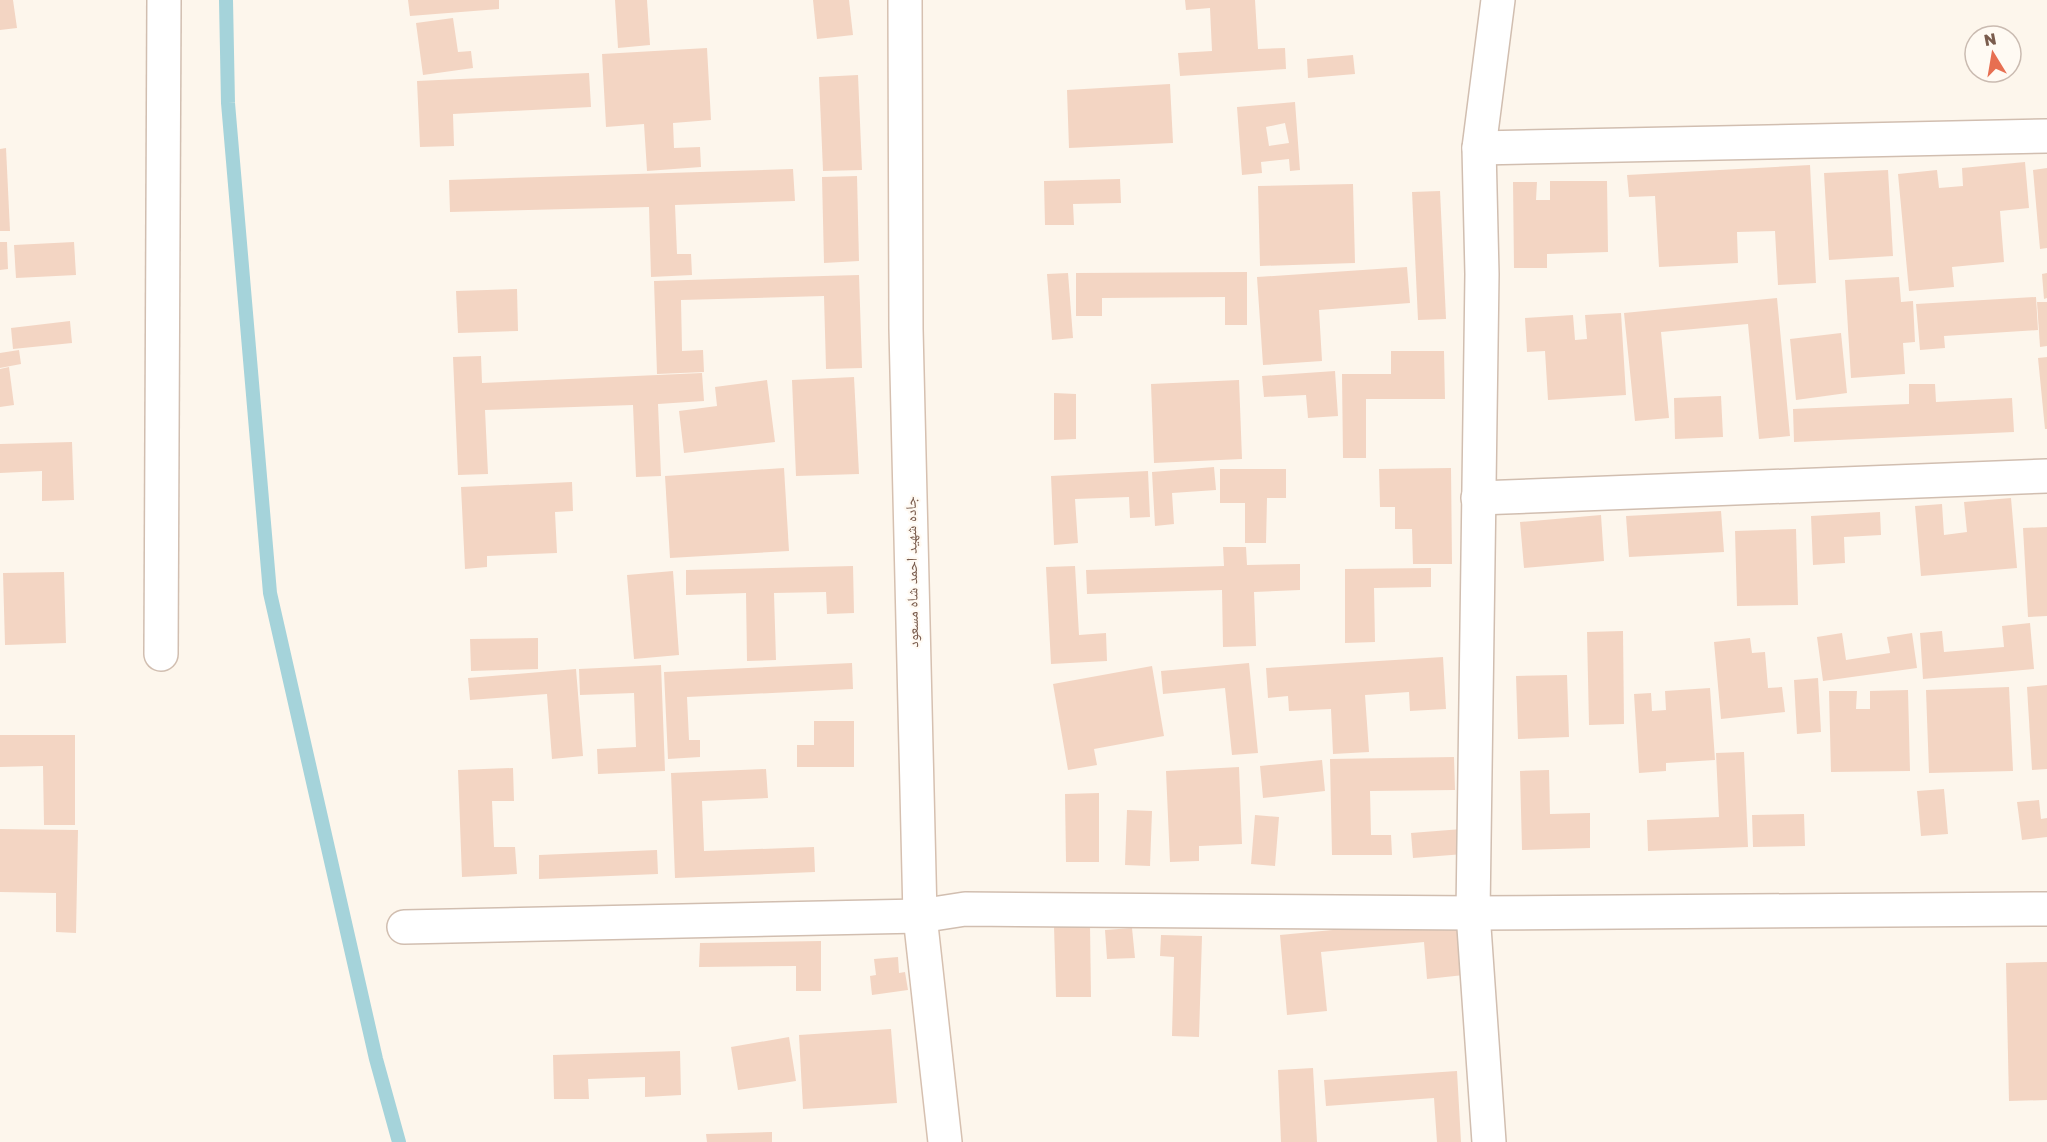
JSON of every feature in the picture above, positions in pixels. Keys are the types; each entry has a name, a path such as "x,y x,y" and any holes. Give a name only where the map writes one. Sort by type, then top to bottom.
{"street":[{"path":"161,654 164,0"},
{"name":"جاده شهيد احمد شاه مسعود","path":"905,0 906,329 920,916 945,1142"},
{"path":"1488,1142 1473,913 1482,274 1479,148 1498,0"},
{"path":"1479,148 2047,136"},
{"path":"1478,498 2047,476"},
{"path":"404,927 920,916 965,909 1473,913 2047,909"}],"building":[{"path":"0,0 13,0 17,28 0,30"},
{"path":"408,0 499,0 499,9 410,16"},
{"path":"615,0 647,0 650,45 618,48"},
{"path":"813,0 849,0 853,35 817,39"},
{"path":"1185,0 1255,0 1258,49 1285,48 1286,69 1180,76 1178,53 1212,51 1210,8 1186,10"},
{"path":"453,18 458,52 471,51 473,68 423,75 416,23"},
{"path":"707,48 711,120 673,123 674,148 700,147 701,167 647,171 644,124 606,127 602,54"},
{"path":"1353,55 1355,74 1308,78 1307,59"},
{"path":"589,73 591,107 453,114 454,146 420,147 417,81"},
{"path":"858,75 862,170 823,171 819,77"},
{"path":"1170,84 1173,143 1069,148 1067,90"},
{"path":"1295,102 1300,170 1290,171 1289,159 1261,162 1262,173 1242,175 1237,107","holes":["1285,123 1289,143 1269,146 1266,127"]},
{"path":"6,148 10,231 0,231 0,149"},
{"path":"2025,162 2029,208 2000,211 2004,262 1952,267 1954,287 1909,291 1898,174 1937,170 1939,188 1963,186 1962,168"},
{"path":"1810,165 1816,283 1778,285 1775,231 1737,232 1738,263 1659,267 1655,196 1629,197 1627,175"},
{"path":"2047,168 2047,248 2040,249 2033,170"},
{"path":"793,169 795,201 675,205 677,254 691,254 692,275 651,277 649,207 450,212 449,180"},
{"path":"1888,170 1893,256 1829,260 1824,173"},
{"path":"857,176 859,261 824,263 822,177"},
{"path":"1120,179 1121,203 1073,204 1074,225 1045,225 1044,181"},
{"path":"1550,181 1607,181 1608,252 1547,254 1547,268 1514,268 1513,182 1537,182 1536,200 1550,200"},
{"path":"1353,184 1355,263 1260,266 1258,186"},
{"path":"1440,191 1446,319 1418,320 1412,192"},
{"path":"0,242 7,242 8,269 0,270"},
{"path":"74,242 76,275 16,278 14,245"},
{"path":"1407,267 1410,303 1319,310 1322,361 1263,365 1257,277"},
{"path":"1247,272 1247,325 1225,325 1225,297 1102,298 1102,316 1076,316 1076,273"},
{"path":"1068,273 1073,338 1052,340 1047,274"},
{"path":"2047,273 2047,298 2044,299 2042,274"},
{"path":"859,275 862,368 826,369 824,296 681,300 682,351 703,350 704,372 657,374 654,281"},
{"path":"1899,277 1901,302 1913,301 1915,342 1903,343 1905,374 1851,378 1845,280"},
{"path":"517,289 518,331 458,333 456,291"},
{"path":"2036,297 2038,330 1944,336 1945,348 1920,350 1916,304"},
{"path":"1777,298 1790,436 1759,439 1748,324 1661,332 1669,418 1635,421 1624,313"},
{"path":"2037,302 2047,302 2047,346 2040,347"},
{"path":"1621,313 1626,395 1548,400 1545,351 1527,352 1525,318 1573,315 1575,340 1587,339 1585,315"},
{"path":"70,321 72,343 13,349 11,328"},
{"path":"1841,333 1847,393 1796,400 1790,339"},
{"path":"19,350 21,364 0,368 0,353"},
{"path":"1391,351 1444,351 1445,399 1366,399 1366,458 1343,458 1342,374 1391,374"},
{"path":"481,356 482,383 702,373 704,401 658,404 661,476 636,477 633,405 485,410 488,474 458,475 453,357"},
{"path":"2047,357 2047,429 2045,429 2038,358"},
{"path":"9,367 14,405 0,407 0,369"},
{"path":"1335,371 1338,416 1308,418 1306,395 1264,397 1262,376"},
{"path":"854,377 859,474 796,476 792,380"},
{"path":"767,380 775,442 684,453 679,411 717,406 715,387"},
{"path":"1239,380 1242,459 1154,463 1151,384"},
{"path":"1909,384 1935,384 1936,402 2012,398 2014,432 1794,442 1793,409 1909,404"},
{"path":"1054,393 1076,394 1076,439 1054,440"},
{"path":"1721,396 1723,437 1675,439 1674,398"},
{"path":"72,442 74,500 42,501 42,471 0,473 0,444"},
{"path":"1214,467 1216,490 1172,493 1174,524 1155,526 1152,472"},
{"path":"784,468 789,551 670,558 665,476"},
{"path":"1451,468 1452,564 1413,564 1412,529 1395,529 1395,507 1380,507 1379,469"},
{"path":"1220,469 1286,469 1286,498 1267,498 1266,543 1245,543 1245,503 1220,503"},
{"path":"1148,471 1150,517 1130,518 1129,497 1075,499 1078,543 1054,545 1051,476"},
{"path":"572,482 573,511 555,512 557,553 487,556 487,567 465,569 461,487"},
{"path":"2011,498 2017,568 1921,576 1915,506 1942,504 1944,535 1967,532 1964,502"},
{"path":"1721,511 1724,552 1629,557 1626,516"},
{"path":"1880,512 1881,535 1844,537 1845,563 1813,565 1811,516"},
{"path":"1601,515 1604,561 1524,568 1520,522"},
{"path":"2047,527 2047,616 2028,617 2023,528"},
{"path":"1796,529 1798,605 1737,606 1735,531"},
{"path":"1223,547 1246,547 1247,565 1300,564 1300,590 1254,592 1256,646 1223,647 1222,590 1087,594 1086,570 1224,566"},
{"path":"853,566 854,613 827,614 826,592 774,593 776,660 747,661 746,593 686,595 686,570"},
{"path":"1075,566 1079,635 1106,633 1107,661 1051,664 1046,567"},
{"path":"1431,568 1431,587 1374,588 1375,642 1345,643 1345,569"},
{"path":"673,571 679,655 634,659 627,575"},
{"path":"64,572 66,643 5,645 3,573"},
{"path":"2030,623 2034,669 1923,679 1920,633 1942,631 1944,652 2004,647 2002,626"},
{"path":"1623,631 1624,724 1589,725 1587,632"},
{"path":"1842,633 1846,660 1890,653 1887,637 1912,633 1917,668 1823,681 1817,637"},
{"path":"538,638 538,669 471,671 470,639"},
{"path":"1750,638 1752,653 1765,652 1768,688 1782,687 1785,712 1721,719 1714,642"},
{"path":"1443,657 1446,709 1410,711 1409,692 1365,695 1369,752 1333,754 1331,709 1289,711 1288,696 1268,698 1266,668"},
{"path":"852,663 853,689 687,697 689,740 700,740 700,757 668,759 664,672"},
{"path":"1249,663 1258,753 1232,755 1225,688 1163,694 1161,671"},
{"path":"661,665 665,771 598,774 597,749 636,747 634,693 580,695 579,669"},
{"path":"1152,666 1164,736 1094,749 1097,765 1068,770 1053,684"},
{"path":"576,669 583,756 552,759 547,694 470,700 468,678"},
{"path":"1567,675 1569,737 1518,739 1516,676"},
{"path":"1818,678 1821,732 1797,734 1794,680"},
{"path":"2047,685 2047,769 2032,770 2027,687"},
{"path":"2009,687 2013,771 1929,773 1926,690"},
{"path":"1710,688 1715,760 1666,763 1666,771 1639,773 1634,694 1651,693 1652,711 1666,710 1665,691"},
{"path":"1908,690 1910,771 1831,772 1829,691 1857,691 1856,709 1870,709 1870,691"},
{"path":"814,721 854,721 854,767 797,767 797,745 814,745"},
{"path":"0,735 75,735 75,825 44,825 43,766 0,767"},
{"path":"1744,752 1748,847 1648,851 1647,820 1719,817 1716,753"},
{"path":"1454,757 1455,790 1370,791 1371,835 1391,835 1392,855 1332,855 1330,759"},
{"path":"1322,760 1325,791 1263,798 1260,766"},
{"path":"1239,767 1242,844 1199,846 1199,861 1170,862 1166,771"},
{"path":"513,768 514,801 492,801 494,847 515,847 517,874 462,877 458,770"},
{"path":"766,769 768,798 702,801 704,851 814,847 815,872 675,878 671,773"},
{"path":"1549,770 1550,814 1590,813 1590,848 1522,850 1520,771"},
{"path":"1944,789 1948,834 1921,836 1917,791"},
{"path":"1099,793 1099,862 1066,862 1065,794"},
{"path":"2039,800 2041,819 2047,818 2047,837 2022,840 2017,802"},
{"path":"1127,810 1152,811 1150,866 1125,865"},
{"path":"1804,814 1805,846 1753,847 1752,815"},
{"path":"1255,815 1279,817 1275,866 1251,864"},
{"path":"0,829 78,830 76,933 56,932 56,893 0,892"},
{"path":"1462,829 1464,854 1413,858 1411,833"},
{"path":"657,850 658,874 539,879 539,855"},
{"path":"1459,918 1464,975 1427,979 1424,942 1321,952 1327,1011 1287,1015 1280,935"},
{"path":"1090,925 1091,997 1056,997 1054,926"},
{"path":"1132,928 1135,958 1107,959 1105,930"},
{"path":"1161,935 1202,936 1199,1037 1172,1036 1174,957 1160,956"},
{"path":"821,941 821,991 796,991 796,966 699,967 700,943"},
{"path":"898,957 899,973 905,972 908,990 872,995 870,976 876,975 874,959"},
{"path":"2047,962 2047,1100 2009,1101 2006,963"},
{"path":"891,1029 897,1103 803,1109 799,1035"},
{"path":"789,1037 796,1081 738,1090 731,1047"},
{"path":"680,1051 681,1095 645,1097 645,1077 588,1079 589,1099 554,1099 553,1055"},
{"path":"1313,1068 1317,1142 1281,1142 1278,1070"},
{"path":"1457,1071 1461,1142 1437,1142 1434,1098 1326,1106 1324,1080"},
{"path":"772,1132 772,1142 707,1142 706,1134"}],"waterway":[{"path":"226,0 228,103 270,593 376,1059 399,1142"}]}
